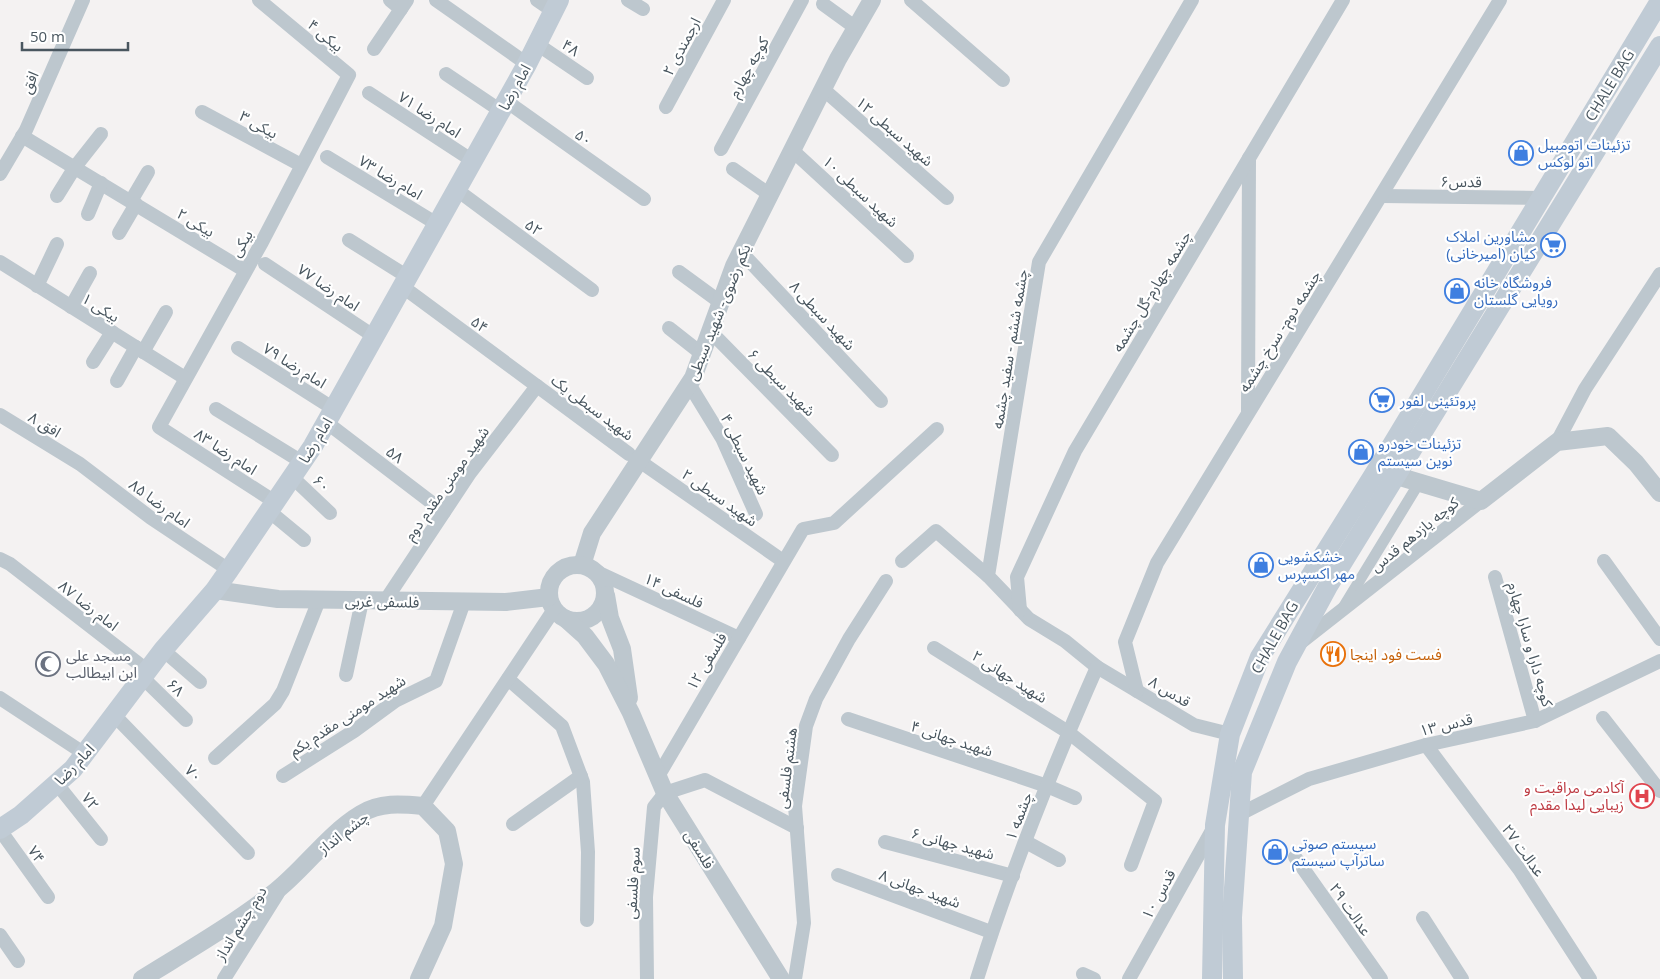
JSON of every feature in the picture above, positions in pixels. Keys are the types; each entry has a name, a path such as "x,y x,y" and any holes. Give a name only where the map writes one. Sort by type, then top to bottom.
{"main road":[{"name":"CHALE BAG","path":"1212,979 1215,825 1230,734 1260,658 1384,460 1660,1"},
{"name":"امام رضا","path":"0,829 21,815 73,770 164,650 215,590 297,470 375,337 527,64 537,44 550,4"},
{"name":"CHALE BAG","path":"1233,979 1232,917 1242,772 1270,699 1328,586 1660,46"}],"street":[{"name":"افق","path":"0,174 22,136 83,0"},
{"name":"۴ بیکی","path":"260,0 349,75"},
{"path":"374,49 404,4 390,0"},
{"path":"436,0 527,64"},
{"path":"628,0 643,9"},
{"name":"۲ ارجمندی","path":"666,107 724,0"},
{"name":"کوچه چهارم","path":"721,149 802,0"},
{"name":"یکم رضوی- شهید سبطی","path":"588,568 592,533 633,457 689,384 741,252 822,89 872,0"},
{"path":"911,0 1003,80"},
{"name":"چشمه ششم - سفید چشمه","path":"988,576 1040,262 1192,0"},
{"name":"چشمه چهارم-گل چشمه","path":"1020,610 1017,577 1075,451 1342,0"},
{"name":"چشمه دوم- سرخ چشمه","path":"1137,691 1125,642 1157,563 1500,0"},
{"path":"823,4 856,28"},
{"name":"۴۸","path":"537,44 587,78"},
{"name":"۵۰","path":"446,74 503,106 644,198"},
{"name":"بیکی","path":"159,427 244,270 262,242 349,75"},
{"name":"۱۲ شهید سبطی","path":"822,89 947,198"},
{"name":"امام رضا ۷۱","path":"369,93 473,161"},
{"name":"۳ بیکی","path":"202,112 301,166"},
{"path":"58,196 75,167 101,134"},
{"name":"۲ بیکی","path":"22,136 244,270"},
{"name":"۱۰ شهید سبطی","path":"792,150 907,256"},
{"name":"امام رضا ۷۳","path":"327,157 438,224"},
{"path":"1248,412 1249,158"},
{"path":"733,169 770,195"},
{"path":"119,233 148,172"},
{"path":"88,214 101,183"},
{"name":"۵۲","path":"457,190 592,290"},
{"name":"قدس۶","path":"1382,196 1541,198"},
{"name":"۵۴","path":"349,240 406,282 537,386"},
{"path":"37,286 57,244"},
{"name":"۸ شهید سبطی","path":"741,252 881,401"},
{"name":"۱ بیکی","path":"0,262 186,378"},
{"name":"امام رضا ۷۷","path":"265,264 375,337"},
{"path":"680,272 720,302"},
{"path":"71,307 90,273"},
{"path":"1397,476 1481,501 1557,442 1585,389 1660,274"},
{"path":"117,381 166,312"},
{"path":"669,328 702,354"},
{"name":"۶ شهید سبطی","path":"710,331 832,455"},
{"path":"93,362 112,332"},
{"name":"امام رضا ۷۹","path":"238,348 330,415"},
{"name":"۴ شهید سبطی","path":"689,384 722,438 756,514"},
{"name":"شهید سبطی یک","path":"537,386 633,457"},
{"name":"شهید مومنی مقدم دوم","path":"385,601 470,474 537,386"},
{"name":"۶۰","path":"216,409 297,470 330,513"},
{"name":"۵۸","path":"330,415 444,512"},
{"name":"افق ۸","path":"0,416 74,460"},
{"name":"امام رضا ۸۳","path":"159,427 272,506 304,540"},
{"name":"۱۲ فلسفی","path":"661,786 739,638 803,529 834,523 937,429"},
{"path":"1557,442 1608,436 1636,463 1660,493"},
{"name":"۲ شهید سبطی","path":"633,457 783,561"},
{"name":"امام رضا ۸۵","path":"74,460 151,518 229,570"},
{"path":"1340,614 1419,483"},
{"name":"کوچه یازدهم قدس","path":"1296,646 1340,614 1481,501"},
{"path":"902,561 936,531 988,576 1020,610"},
{"path":"1604,561 1660,640"},
{"name":"امام رضا ۸۷","path":"5,562 145,675"},
{"path":"568,566 588,568 605,589 610,618 622,649 631,714 606,664 585,636 557,608 550,585 556,575 568,566"},
{"name":"۱۴ فلسفی","path":"588,568 739,638"},
{"name":"کوچه دارا و سارا چهارم","path":"1495,577 1535,720"},
{"name":"هشتم فلسفی","path":"795,979 804,923 795,806 806,726 816,700 849,640 886,581"},
{"path":"557,608 581,621 594,617 602,608 605,589"},
{"name":"فلسفی غربی","path":"215,590 278,599 506,602 557,608"},
{"path":"214,758 275,704 283,691 319,600"},
{"path":"346,675 362,601"},
{"name":"شهید مومنی مقدم یکم","path":"283,776 354,731 395,701 436,681 464,602"},
{"path":"419,979 443,926 454,864 447,831 423,806 557,608"},
{"name":"قدس ۸","path":"1020,610 1097,667 1194,725 1230,734"},
{"name":"۲ شهید جهانی","path":"934,648 1068,732 1155,801 1131,865"},
{"path":"164,650 200,682"},
{"name":"قدس ۱۳","path":"1238,815 1309,779 1426,745 1535,720 1660,661"},
{"name":"چشمه ۱","path":"977,979 991,932 1047,786 1068,732 1097,667"},
{"name":"۶۸","path":"145,675 186,720"},
{"path":"508,679 562,726 583,782 588,852 587,920"},
{"path":"0,698 85,754"},
{"name":"فلسفی","path":"631,714 661,786 780,979"},
{"name":"۷۰","path":"115,716 248,853"},
{"path":"1603,718 1660,791"},
{"name":"۴ شهید جهانی","path":"848,719 1047,786 1075,798"},
{"name":"عدالت ۲۷","path":"1426,745 1520,869 1590,979"},
{"path":"513,824 581,776"},
{"path":"661,786 705,780 797,828"},
{"name":"۷۲","path":"57,784 101,839"},
{"name":"سوم فلسفی","path":"647,979 646,897 654,806 661,786"},
{"name":"چشم انداز","path":"142,979 199,944 284,884 322,846 361,814 390,803 423,806"},
{"name":"قدس ۱۰","path":"1129,979 1215,825"},
{"name":"۷۴","path":"0,829 48,897"},
{"name":"۶ شهید جهانی","path":"885,842 1013,876"},
{"path":"1026,842 1059,860"},
{"name":"عدالت ۲۹","path":"1295,857 1381,979"},
{"name":"۸ شهید جهانی","path":"838,875 991,932"},
{"name":"دوم چشم انداز","path":"224,979 284,884"},
{"path":"1423,918 1462,979"},
{"path":"0,935 18,961"}],"place":[{"name":"تزئینات اتومبیل اتو لوکس","path":"1521,153"},
{"name":"مشاورین املاک کیان (امیرخانی)","path":"1553,245"},
{"name":"فروشگاه خانه رویایی گلستان","path":"1457,291"},
{"name":"پروتئینی لفور","path":"1382,400"},
{"name":"تزئینات خودرو نوین سیستم","path":"1361,452"},
{"name":"خشکشویی مهر اکسپرس","path":"1261,565"},
{"name":"فست فود اينجا","path":"1333,654"},
{"name":"مسجد علی ابن ابیطالب","path":"48,664"},
{"name":"آکادمی مراقبت و زیبایی لیدا مقدم","path":"1642,796"},
{"name":"سیستم صوتی ساترآپ سیستم","path":"1275,852"}]}
